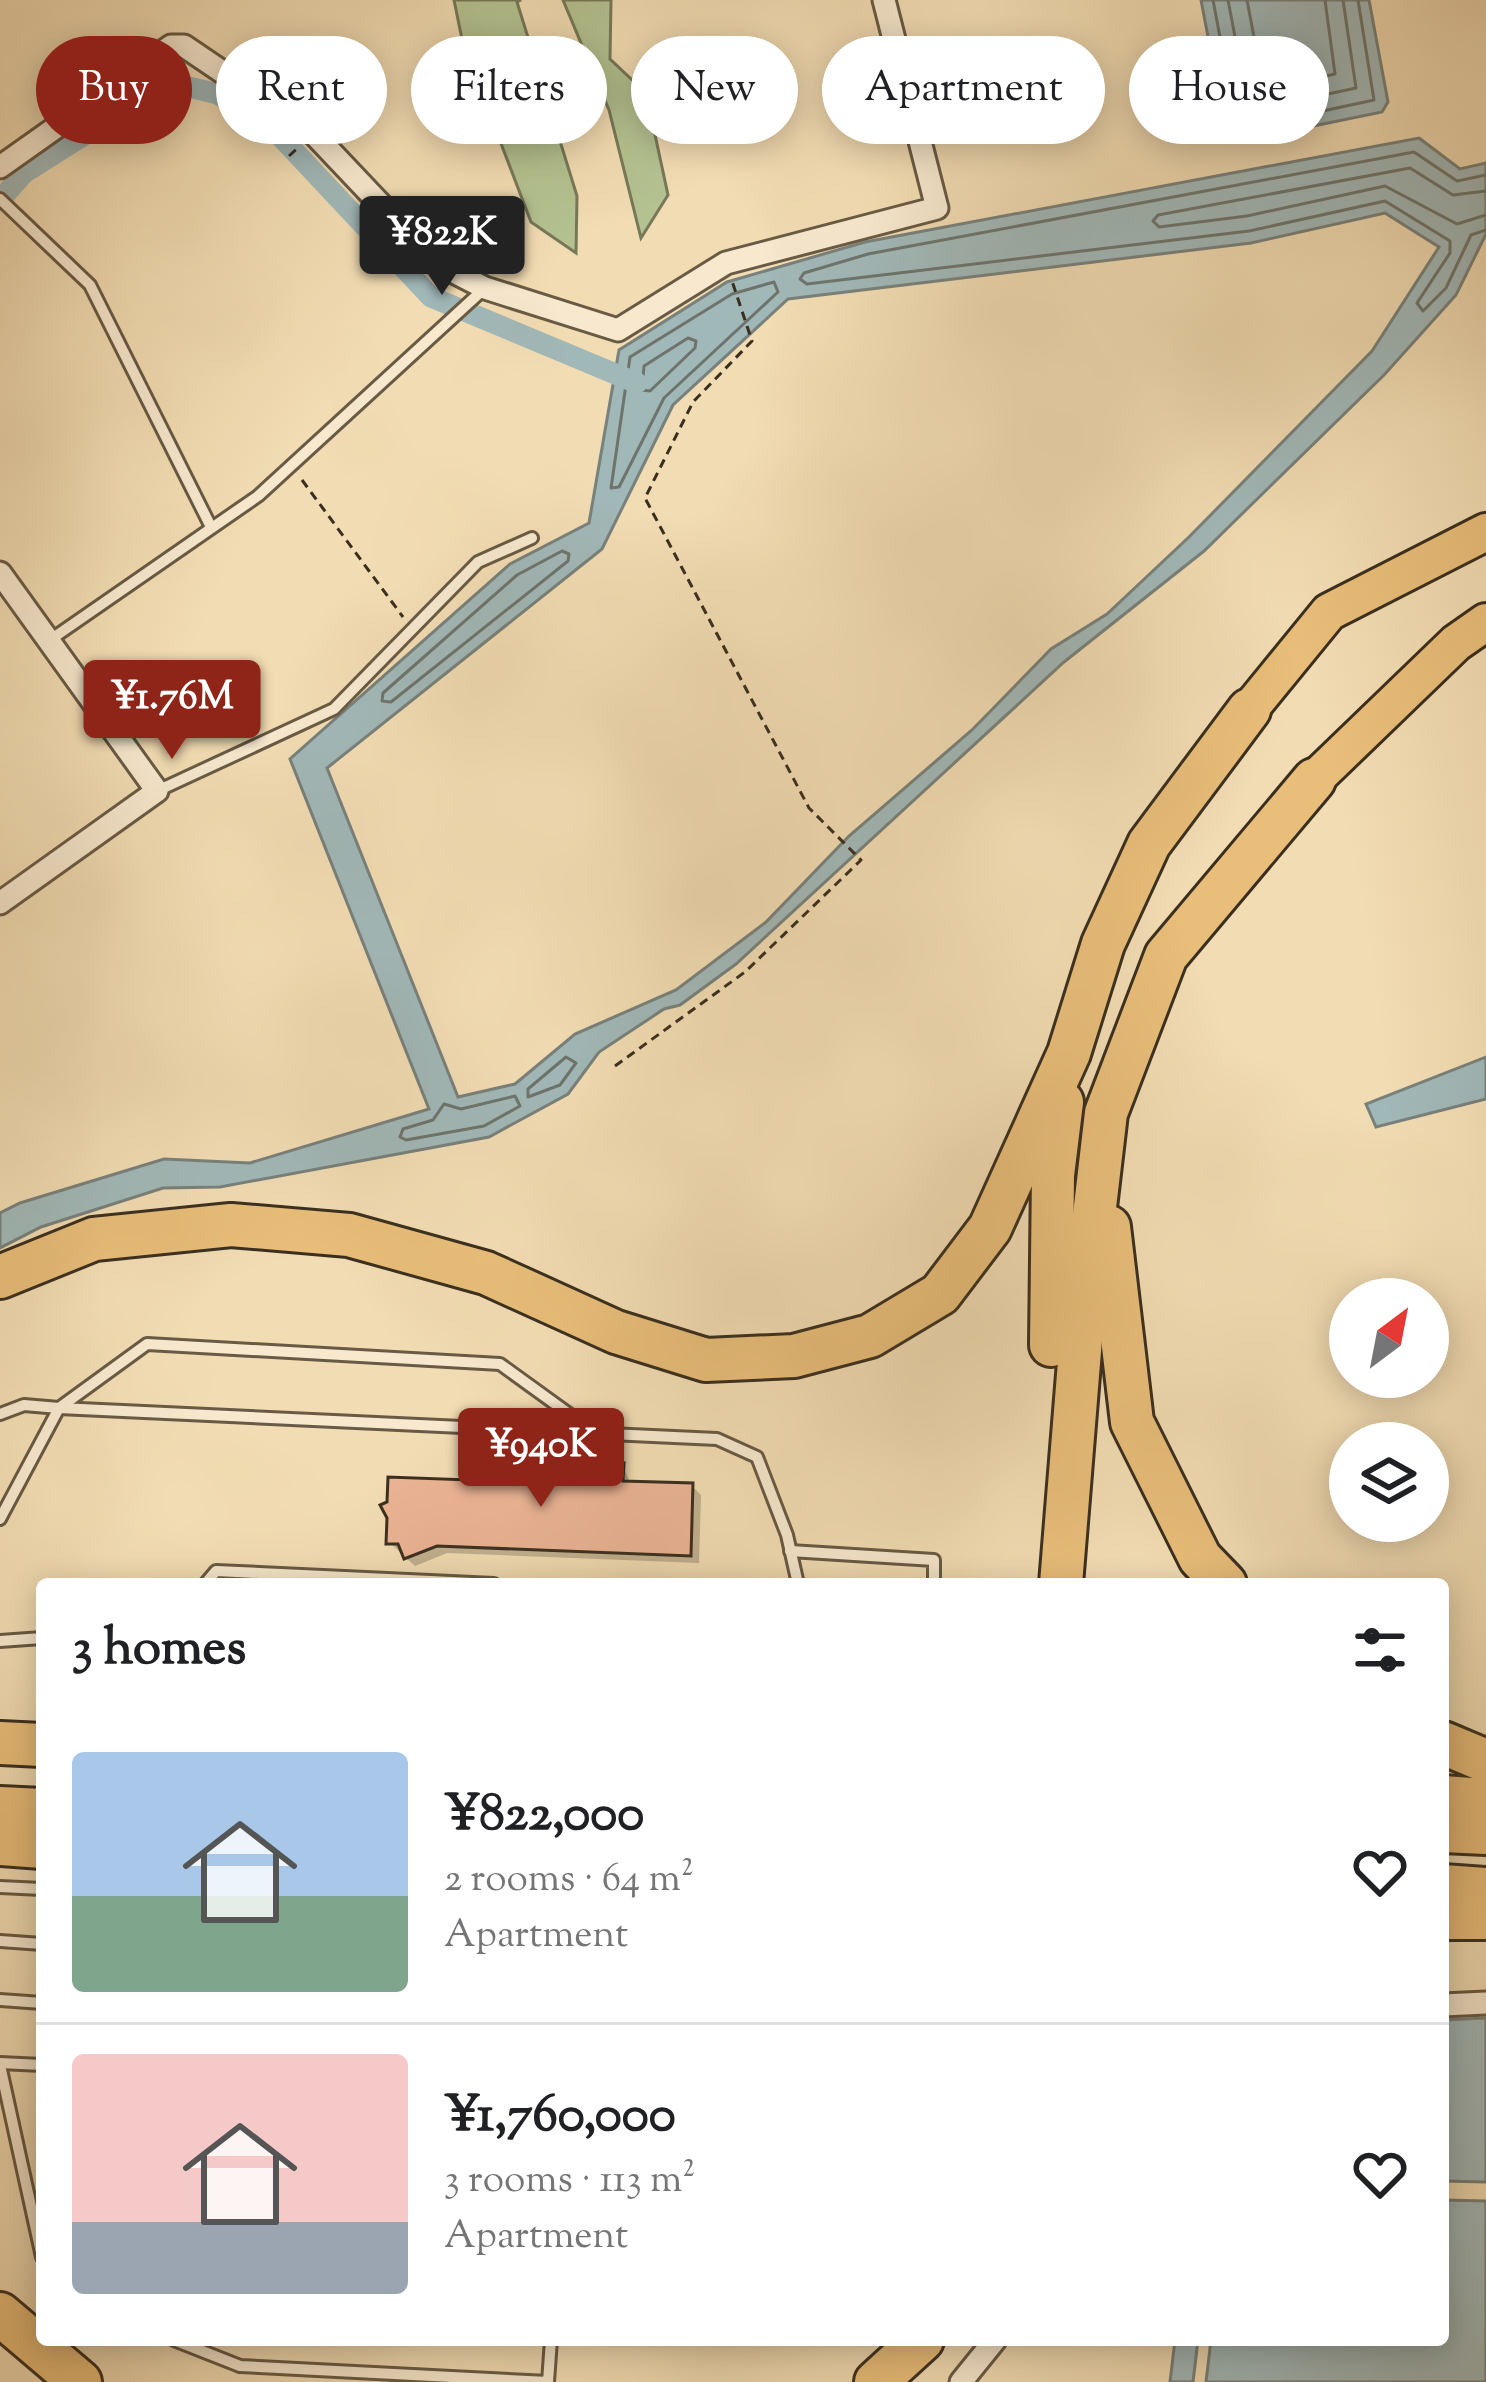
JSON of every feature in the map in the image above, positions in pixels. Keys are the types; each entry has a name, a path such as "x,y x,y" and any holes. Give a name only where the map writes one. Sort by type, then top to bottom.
{"highway":[{"path":"0,1277 94,1239 231,1225 349,1235 486,1273 616,1331 706,1360 794,1356 870,1336 940,1294 990,1228 1069,1053 1102,944 1149,844 1249,710"},
{"path":"1061,1578 1106,1113 1166,956 1314,780"},
{"path":"1032,1578 1055,1293 1052,1175 1069,1053"},
{"path":"1102,1154 1132,1422 1200,1558 1220,1578"},
{"path":"0,1717 36,1720"},
{"path":"0,1743 36,1745"},
{"path":"1449,1746 1486,1761"},
{"path":"1449,1797 1486,1799"},
{"path":"0,1808 36,1810"},
{"path":"1449,1831 1486,1833"},
{"path":"0,1844 36,1846"},
{"path":"1449,1886 1486,1889"},
{"path":"1449,1918 1486,1918"},
{"path":"0,2314 36,2345"},
{"path":"38,2346 80,2382"},
{"path":"877,2382 916,2346"}],"main road":[{"path":"1249,710 1329,612 1471,538"},
{"path":"1314,780 1456,643 1486,622"}],"street":[{"path":"0,167 171,46 184,46 314,134 436,263 484,288 618,330 726,263 937,208 884,0"},
{"path":"0,573 158,791 0,903"},
{"path":"1449,2005 1486,2003"},
{"path":"0,2342 58,2382"},
{"path":"961,2382 990,2346"}],"lane":[{"path":"0,199 14,207 90,285 212,527"},
{"path":"49,640 292,465 484,288"},
{"path":"158,791 334,709 478,562 532,538"},
{"path":"0,1519 59,1408 147,1344 500,1364 597,1434"},
{"path":"0,1414 24,1405 717,1439 757,1457 797,1578"},
{"path":"790,1551 934,1560 934,1578"},
{"path":"210,1578 216,1571 363,1578"},
{"path":"0,1641 36,1638"},
{"path":"0,1887 36,1889"},
{"path":"0,1942 36,1944"},
{"path":"0,2000 36,2003"},
{"path":"36,2066 0,2064 36,2220"},
{"path":"189,2346 240,2366 548,2382 551,2346"}],"path":[{"path":"615,1066 745,972 861,860 809,808 645,498 693,402 752,341 726,263"},
{"path":"292,465 411,628"}],"green space":[{"path":"454,0 521,0 517,2 528,36 461,36"},
{"path":"563,0 611,0 610,59 631,79 631,144 657,144 668,195 641,238 607,105 607,36 578,36"},
{"path":"501,144 561,144 577,196 576,253 531,222"}],"water":[{"path":"1201,0 1369,0 1388,102 1382,112 1329,123 1329,36 1208,36"},
{"path":"1419,138 1460,169 1486,163 1486,234 1456,295 1384,375 1204,551 1064,662 736,964 680,1005 664,1009 599,1052 568,1094 489,1137 220,1187 163,1188 41,1227 0,1248 0,1213 20,1203 164,1159 250,1163 429,1109 290,759 510,564 589,523 619,350 727,282 865,242","holes":["1385,213 1439,247 1372,351 1189,537 1107,614 1051,649 972,730 849,836 766,922 676,990 575,1034 515,1084 458,1097 327,768 602,549 673,405 788,299 1251,243"]},
{"path":"1486,1057 1486,1099 1376,1127 1366,1104"},
{"path":"1486,2018 1486,2182 1449,2181 1449,2020"},
{"path":"1449,2200 1486,2201 1486,2382 1206,2382 1210,2346 1449,2346"},
{"path":"1174,2346 1197,2346 1193,2382 1170,2382"}],"building":[{"path":"470,1457 624,1463 623,1481 693,1483 691,1556 437,1546 404,1559 398,1544 386,1544 387,1518 380,1505 387,1502 388,1477 469,1480"}],"waterway":[{"path":"0,200 24,173 168,82 218,94 280,136 431,297 637,383"}]}
